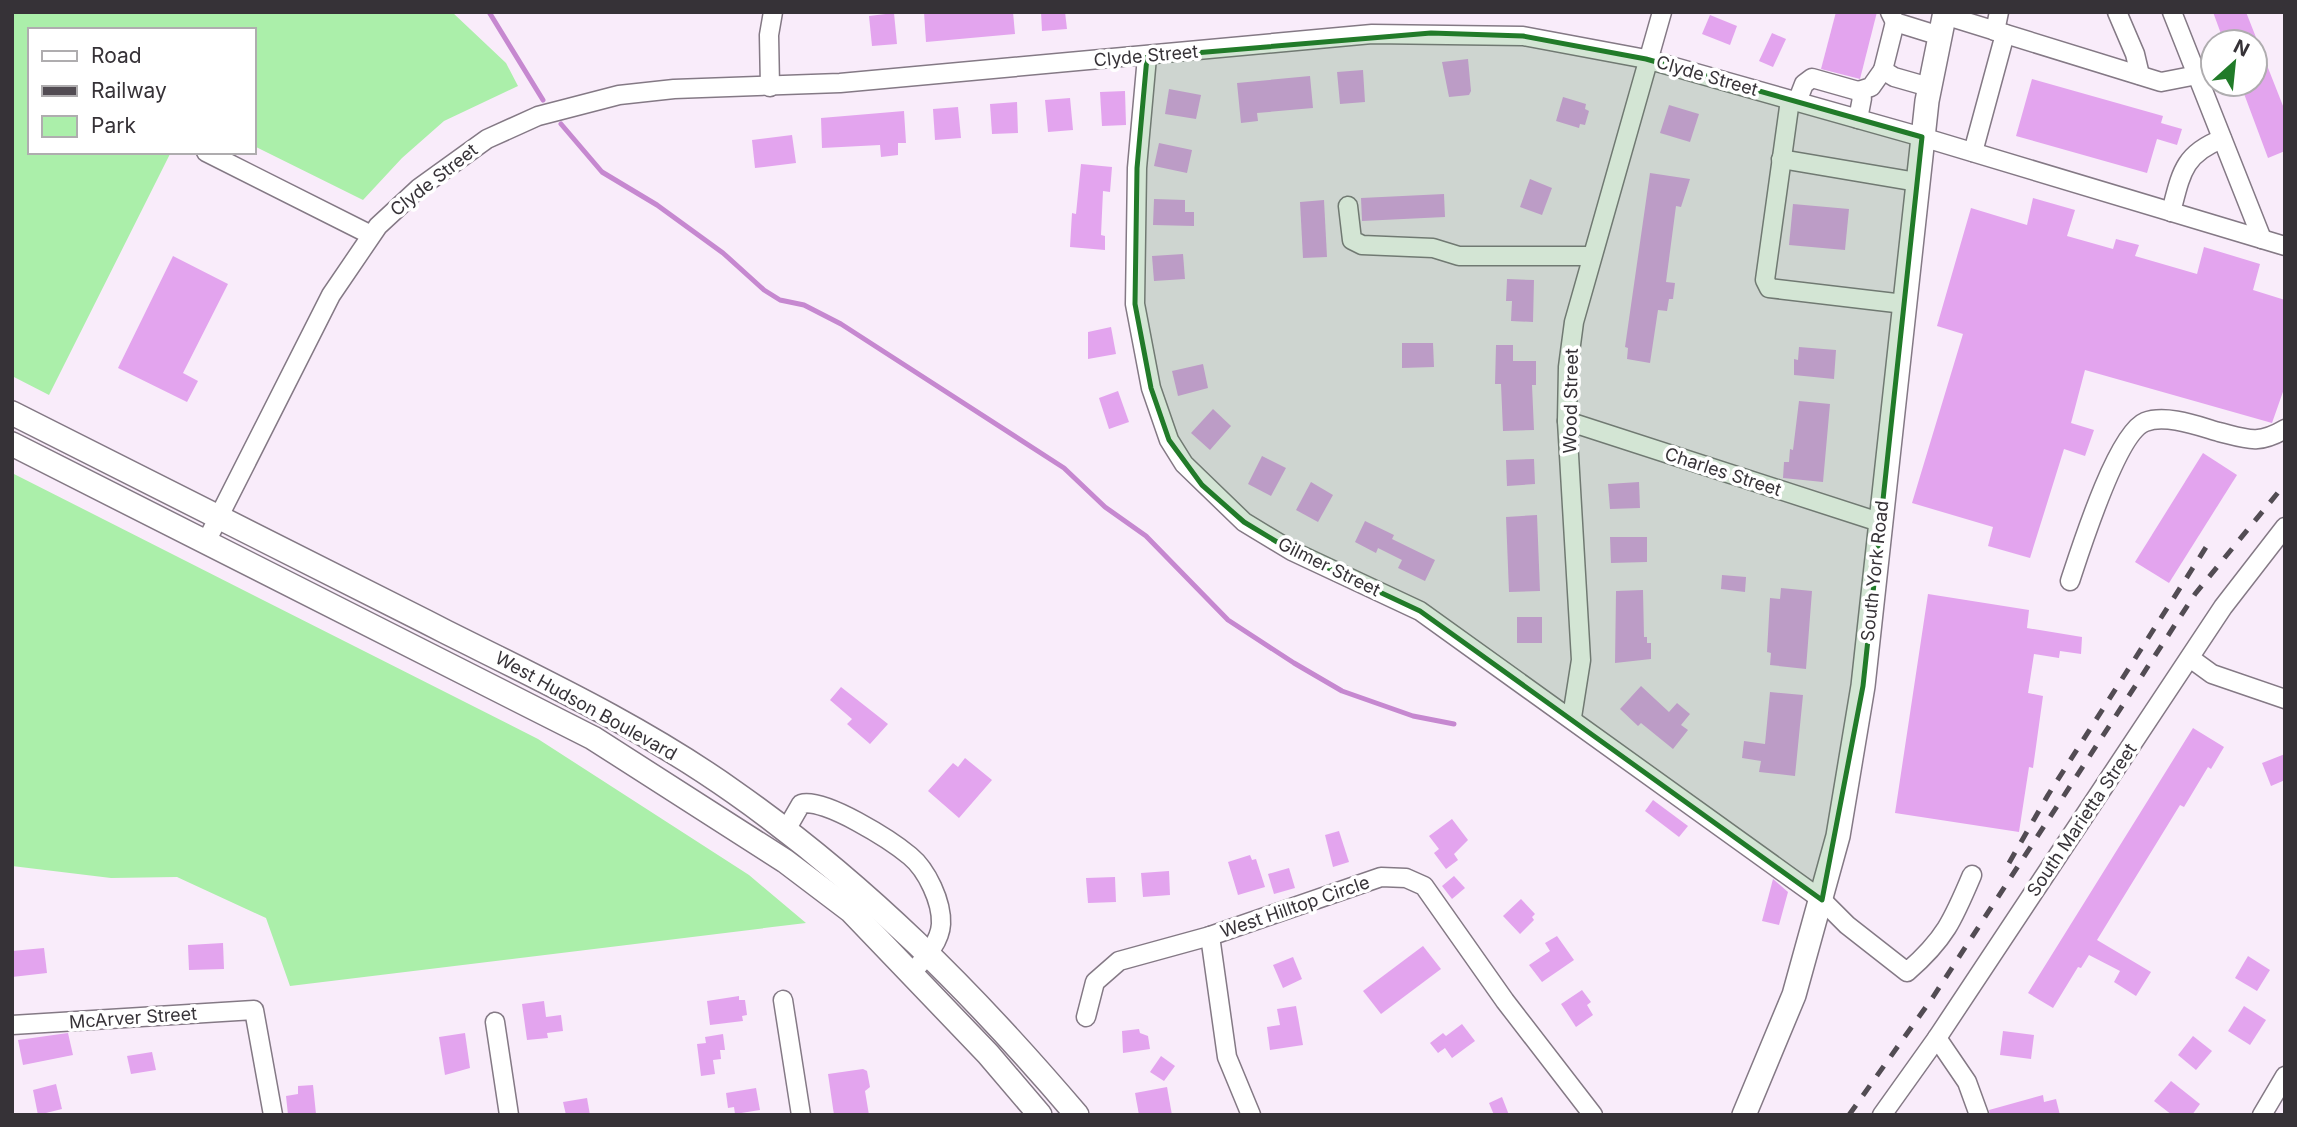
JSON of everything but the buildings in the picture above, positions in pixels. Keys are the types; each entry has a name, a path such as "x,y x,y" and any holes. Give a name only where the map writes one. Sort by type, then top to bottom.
{"main road":[{"name":"South York Road","path":"1744,1115 1778,1039 1822,900 1838,836 1863,686 1917,182 1929,87 1943,21"},
{"name":"West Hudson Boulevard","path":"12,413 593,706 722,783 786,830 874,902 929,952 995,1019 1077,1115"},
{"name":"West Hudson Boulevard","path":"12,444 593,738 671,785 816,882 850,911 988,1054 1040,1115"}],"street":[{"path":"770,87 769,35 773,12"},
{"name":"Wood Street","path":"1572,718 1581,660 1567,421 1568,367 1574,321 1646,59 1662,12"},
{"path":"1973,152 2000,32 2000,12"},
{"path":"2117,12 2135,54 2140,75"},
{"path":"2172,12 2262,239"},
{"path":"1904,304 1769,288 1765,280 1793,101 1804,84 1812,78 1858,91 1871,87 1883,70 1893,17 1943,21 2000,32 2161,82 2197,75"},
{"name":"Clyde Street","path":"206,542 331,295 371,234 404,200 463,154 538,116 619,95 674,89 770,87 1147,57 1372,34 1523,36 1646,59 1923,137 2285,246"},
{"name":"Gilmer Street","path":"1147,57 1137,168 1135,304 1151,388 1168,440 1202,485 1244,522 1292,551 1420,611 1822,900 1847,925 1907,972 1933,949 1949,929 1972,875"},
{"path":"1883,70 1894,77 1929,87"},
{"path":"1858,91 1862,98 1858,119"},
{"path":"2171,212 2184,164 2206,145 2222,139"},
{"path":"210,154 371,234"},
{"path":"1782,159 1917,182"},
{"path":"1348,206 1352,240 1362,245 1433,248 1459,256 1592,256"},
{"name":"Charles Street","path":"1567,421 1879,522"},
{"path":"2070,581 2089,523 2128,436 2145,422 2175,421 2256,441 2285,429"},
{"name":"South Marietta Street","path":"1882,1115 1937,1038 2223,607 2285,527"},
{"path":"2190,658 2212,674 2285,699"},
{"path":"786,830 801,804 816,803 871,830 912,857 926,876 940,913 939,933 929,952 911,974"},
{"name":"West Hilltop Circle","path":"1086,1017 1095,982 1119,961 1210,936 1381,877 1406,878 1424,886 1505,1001 1593,1115"},
{"path":"1210,936 1227,1057 1251,1115"},
{"path":"783,1000 801,1115"},
{"name":"McArver Street","path":"12,1025 254,1010 273,1115"},
{"path":"495,1022 509,1115"},
{"path":"1937,1038 1967,1082 1979,1115"},
{"path":"2270,1111 2285,1076"}],"highlighted area":[{"path":"1431,33 1523,36 1646,59 1922,137 1863,686 1822,900 1420,611 1292,551 1244,522 1202,485 1169,440 1151,388 1135,304 1137,168 1147,57"}],"green space":[{"path":"12,12 452,12 506,63 518,86 444,121 402,158 363,200 256,147 256,28 28,28 28,154 170,154 49,395 12,376"},
{"path":"12,473 538,739 749,875 806,923 290,986 266,918 177,877 111,878 12,866"}],"waterway":[{"path":"489,12 543,100"},
{"path":"561,124 602,172 657,205 723,253 764,290 780,300 804,305 841,324 1064,468 1105,507 1146,536 1228,620 1342,691 1413,716 1454,724"}],"railway":[{"path":"1849,1115 1933,997 2195,594 2285,484"},
{"path":"2009,863 2048,795 2210,541"}]}
